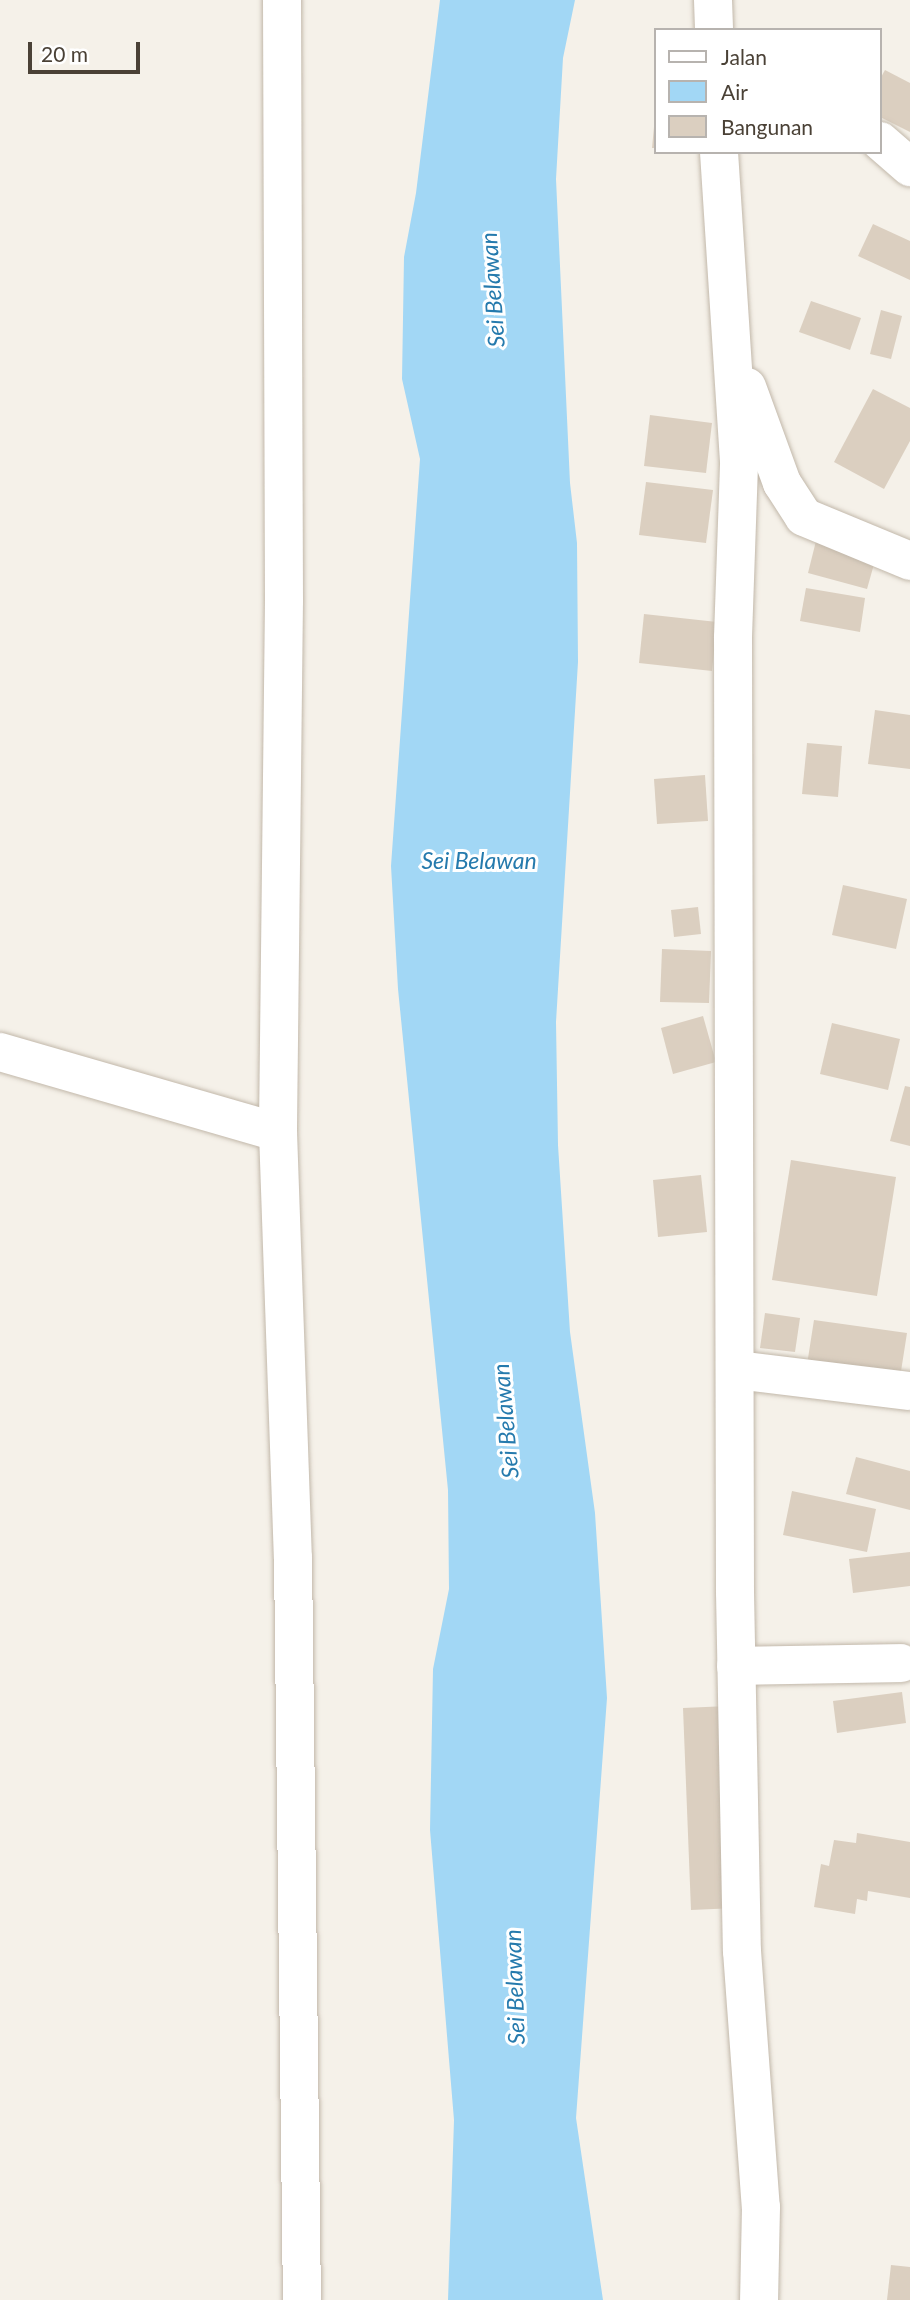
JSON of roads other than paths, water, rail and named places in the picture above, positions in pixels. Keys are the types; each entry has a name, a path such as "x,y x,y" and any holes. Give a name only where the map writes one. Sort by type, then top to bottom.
{"street":[{"path":"282,0 284,600 278,1132 293,1558 302,2300"},
{"path":"882,143 910,167"},
{"path":"719,154 739,465 733,638 736,1666 742,1951 761,2207 761,2299"},
{"path":"731,342 782,483 804,517 910,561"},
{"path":"0,1052 278,1132"},
{"path":"736,1370 910,1391"},
{"path":"736,1666 901,1663"}],"water":[{"name":"Sei Belawan","path":"440,0 575,0 563,58 556,179 570,483 577,543 578,662 556,1022 558,1145 570,1332 595,1513 607,1698 576,2118 603,2300 448,2300 454,2120 430,1830 433,1669 449,1589 448,1490 398,989 391,866 420,459 402,379 404,257 416,193"}]}
